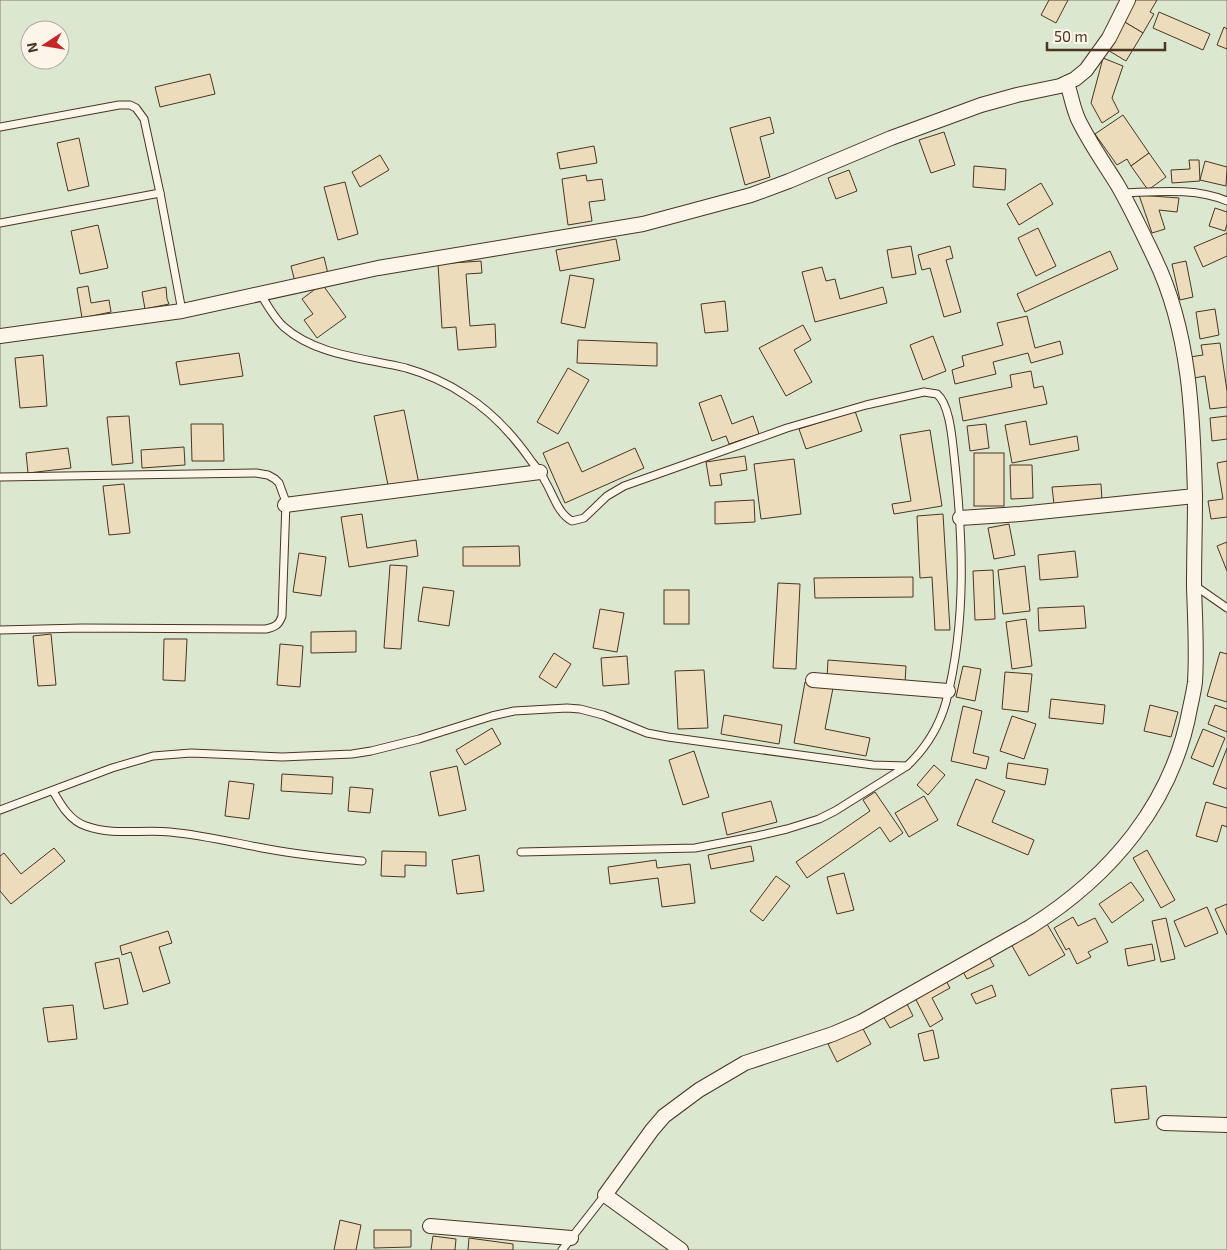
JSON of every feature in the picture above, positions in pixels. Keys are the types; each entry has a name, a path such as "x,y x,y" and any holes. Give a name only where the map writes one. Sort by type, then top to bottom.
{"street":[{"path":"0,336 182,311 378,268 643,224 771,188 890,138 982,105 1017,94 1067,83 1086,70 1109,38 1128,0"},
{"path":"681,1250 605,1195 664,1116 699,1090 745,1064 833,1034 861,1022 1051,914 1070,900 1107,866 1126,845 1162,792 1179,754 1194,683 1194,434 1185,356 1174,312 1156,260 1122,193 1078,119 1067,83"},
{"path":"285,505 540,472"},
{"path":"960,518 1020,514 1195,496"},
{"path":"814,680 948,691"},
{"path":"1164,1122 1227,1125"},
{"path":"430,1226 571,1238"}],"lane":[{"path":"0,127 119,105 130,105 136,108 144,119 182,311"},
{"path":"1122,193 1175,192 1202,195 1227,202"},
{"path":"0,222 160,193"},
{"path":"260,293 280,323 306,342 432,377 473,400 506,429 540,472 562,514 572,521 589,514 607,496 634,482 787,428 866,405 930,392 941,397 952,435 960,518 962,555 957,646 945,703 934,732 925,746 907,766 835,811 819,819 787,829 695,848 520,852"},
{"path":"0,477 256,473 268,475 279,483 285,505 282,616 276,626 266,629 82,628 0,630"},
{"path":"1194,585 1227,608"},
{"path":"0,810 119,766 153,756 191,753 282,757 352,754 419,740 492,716 514,711 567,708 592,712 647,733 668,738 803,754 844,762 907,766"},
{"path":"53,791 65,812 79,824 96,829 168,832 203,836 315,857 362,861"},
{"path":"562,1250 605,1195"}],"green space":[{"path":"0,0 1227,0 1227,1250 0,1250"}],"building":[{"path":"1049,0 1068,0 1056,23 1041,15"},
{"path":"1135,0 1157,0 1150,12 1154,14 1143,33 1123,21"},
{"path":"1159,12 1210,34 1203,50 1153,28"},
{"path":"1123,21 1143,33 1126,61 1106,49"},
{"path":"1224,27 1227,29 1227,49 1217,45"},
{"path":"1103,58 1123,66 1112,98 1119,112 1102,123 1091,103"},
{"path":"210,74 215,94 160,107 155,87"},
{"path":"1123,115 1149,153 1131,166 1127,159 1117,165 1095,134"},
{"path":"770,117 774,133 760,137 770,177 745,185 730,128"},
{"path":"944,132 955,165 931,173 919,140"},
{"path":"79,138 89,186 68,191 57,143"},
{"path":"594,146 597,163 560,169 557,153"},
{"path":"1149,153 1166,177 1148,190 1131,166"},
{"path":"380,155 389,170 360,187 352,172"},
{"path":"1189,160 1199,160 1200,181 1172,183 1171,170 1190,169"},
{"path":"1205,161 1227,167 1226,186 1200,180"},
{"path":"974,166 1006,169 1005,190 973,187"},
{"path":"849,170 857,191 836,199 828,178"},
{"path":"586,175 587,181 602,179 605,200 589,202 592,221 568,225 562,179"},
{"path":"345,182 358,234 338,240 324,187"},
{"path":"1041,183 1053,204 1019,225 1007,204"},
{"path":"1139,195 1179,198 1177,212 1159,210 1165,229 1152,233"},
{"path":"1215,208 1227,212 1225,231 1209,226"},
{"path":"98,225 108,268 80,274 71,231"},
{"path":"1038,228 1056,266 1036,276 1018,238"},
{"path":"1227,233 1227,256 1203,267 1194,247"},
{"path":"616,239 620,260 560,271 556,250"},
{"path":"911,246 916,274 892,278 887,250"},
{"path":"950,246 953,258 946,260 961,312 944,317 930,268 922,270 918,255"},
{"path":"1110,251 1118,269 1025,312 1017,294"},
{"path":"324,257 328,274 295,282 291,266"},
{"path":"481,261 482,273 466,274 470,326 495,324 496,347 458,350 456,327 442,328 438,264"},
{"path":"1186,261 1193,297 1180,300 1172,264"},
{"path":"822,267 826,281 835,279 840,299 883,287 887,303 815,322 802,272"},
{"path":"570,275 594,279 585,328 561,323"},
{"path":"322,284 346,317 317,338 304,320 313,314 302,299"},
{"path":"88,286 91,303 109,300 111,312 82,318 77,288"},
{"path":"166,287 169,304 145,309 142,292"},
{"path":"725,301 728,331 705,333 701,304"},
{"path":"1215,309 1219,335 1200,339 1196,312"},
{"path":"1027,316 1035,348 1060,341 1063,354 1031,363 1028,353 993,362 996,374 955,384 952,370 964,366 962,356 1003,345 997,323"},
{"path":"803,325 811,340 794,350 812,382 786,396 759,348"},
{"path":"933,336 946,371 923,380 910,345"},
{"path":"578,340 657,343 657,366 577,363"},
{"path":"1220,343 1227,391 1227,407 1210,409 1205,376 1194,378 1190,357 1203,355 1201,345"},
{"path":"239,353 243,376 180,385 176,362"},
{"path":"43,355 47,406 20,408 15,358"},
{"path":"568,368 589,380 558,434 537,422"},
{"path":"1031,371 1034,388 1043,386 1047,404 963,421 959,398 1012,387 1010,375"},
{"path":"721,395 732,424 753,416 759,434 729,444 726,436 712,441 699,403"},
{"path":"404,410 419,484 389,490 374,416"},
{"path":"855,411 862,431 806,449 799,429"},
{"path":"129,416 133,463 112,465 107,417"},
{"path":"1227,416 1227,439 1212,441 1210,418"},
{"path":"1026,421 1030,445 1077,436 1079,450 1012,463 1005,425"},
{"path":"191,424 223,424 224,461 192,461"},
{"path":"986,424 989,448 970,451 967,426"},
{"path":"930,430 942,506 894,514 892,504 911,501 900,435"},
{"path":"568,442 582,472 635,448 644,468 565,503 543,453"},
{"path":"184,447 185,465 142,468 141,450"},
{"path":"68,448 71,468 28,473 26,453"},
{"path":"974,453 1004,453 1004,506 974,506"},
{"path":"745,456 747,470 720,474 722,485 710,486 706,462"},
{"path":"794,459 801,514 761,519 754,464"},
{"path":"1227,461 1227,517 1211,519 1208,501 1223,499 1217,463"},
{"path":"1010,465 1032,465 1033,498 1011,499"},
{"path":"124,484 130,533 109,535 103,486"},
{"path":"1101,484 1102,501 1054,504 1052,487"},
{"path":"754,500 755,522 715,524 715,502"},
{"path":"362,514 367,548 416,540 418,556 349,567 341,517"},
{"path":"943,514 950,630 935,630 932,577 920,578 917,516"},
{"path":"1009,524 1015,555 994,559 988,528"},
{"path":"1227,542 1227,571 1217,546"},
{"path":"519,546 520,566 463,566 463,547"},
{"path":"1075,551 1078,577 1040,580 1038,555"},
{"path":"299,553 326,557 321,596 293,592"},
{"path":"390,565 407,566 401,649 384,648"},
{"path":"1025,566 1030,611 1003,614 998,570"},
{"path":"993,570 995,619 975,620 973,571"},
{"path":"913,577 913,597 815,598 814,578"},
{"path":"778,583 800,584 796,669 773,668"},
{"path":"423,587 454,591 449,626 418,621"},
{"path":"664,590 689,590 689,624 664,624"},
{"path":"1084,606 1086,628 1039,631 1038,608"},
{"path":"600,609 624,613 617,652 593,648"},
{"path":"1026,619 1032,666 1012,669 1006,622"},
{"path":"356,631 356,652 311,653 311,632"},
{"path":"51,634 56,685 38,686 33,636"},
{"path":"164,639 187,639 185,681 163,680"},
{"path":"280,644 303,646 300,687 277,685"},
{"path":"1220,652 1227,654 1227,702 1207,696"},
{"path":"554,653 571,664 556,688 539,677"},
{"path":"627,656 629,684 603,686 601,658"},
{"path":"828,660 906,666 905,683 827,678"},
{"path":"963,666 981,669 975,701 956,697"},
{"path":"704,670 708,728 678,729 675,671"},
{"path":"1005,672 1032,674 1028,712 1002,709"},
{"path":"805,682 833,688 825,729 870,738 866,756 794,743"},
{"path":"1051,699 1105,705 1103,724 1049,718"},
{"path":"1150,705 1178,712 1171,737 1144,731"},
{"path":"1215,705 1227,709 1227,732 1208,724"},
{"path":"963,706 982,711 973,753 989,757 986,769 951,761"},
{"path":"724,715 782,725 779,744 721,734"},
{"path":"1012,716 1036,724 1024,759 1000,751"},
{"path":"492,728 501,744 465,765 456,750"},
{"path":"1203,729 1225,738 1213,767 1191,758"},
{"path":"1227,748 1227,789 1213,784"},
{"path":"694,751 709,797 683,805 669,760"},
{"path":"1008,763 1048,769 1045,785 1006,778"},
{"path":"934,765 945,775 928,795 917,785"},
{"path":"457,766 466,810 439,816 430,772"},
{"path":"282,774 333,777 332,794 281,791"},
{"path":"976,779 1005,791 992,822 1034,840 1028,855 957,825"},
{"path":"229,781 254,784 249,819 225,816"},
{"path":"350,787 373,789 370,813 348,811"},
{"path":"875,792 903,833 890,842 880,827 807,878 796,862 870,811 863,800"},
{"path":"924,796 938,820 909,837 895,813"},
{"path":"771,801 777,822 727,835 722,813"},
{"path":"1206,802 1227,808 1227,827 1222,825 1217,842 1196,836"},
{"path":"751,846 754,861 711,869 708,855"},
{"path":"54,848 65,861 11,904 0,891 0,856 4,853 21,874"},
{"path":"1147,850 1175,900 1161,908 1133,858"},
{"path":"382,851 426,852 426,866 405,865 405,877 381,876"},
{"path":"479,855 484,891 457,894 452,860"},
{"path":"656,860 657,868 690,864 695,903 662,907 658,878 610,884 608,867"},
{"path":"844,873 854,910 837,914 827,877"},
{"path":"776,876 790,886 763,921 750,911"},
{"path":"1131,882 1144,900 1112,923 1099,904"},
{"path":"1227,904 1227,935 1215,909"},
{"path":"1207,907 1218,933 1185,947 1174,921"},
{"path":"1073,917 1078,926 1095,918 1108,942 1088,952 1091,957 1077,964 1069,948 1066,950 1054,928"},
{"path":"1166,918 1175,959 1161,962 1152,921"},
{"path":"1047,924 1065,955 1029,976 1011,944"},
{"path":"168,931 172,943 159,947 170,983 143,992 131,952 122,955 120,946"},
{"path":"1152,944 1155,960 1128,966 1125,949"},
{"path":"988,955 994,966 967,979 961,968"},
{"path":"119,958 128,1004 104,1009 95,963"},
{"path":"945,979 950,988 932,998 943,1019 930,1027 914,996"},
{"path":"992,985 996,996 976,1004 971,994"},
{"path":"907,1004 913,1016 890,1028 883,1016"},
{"path":"73,1005 77,1039 48,1042 43,1008"},
{"path":"862,1027 871,1044 837,1062 828,1044"},
{"path":"933,1030 939,1058 924,1061 918,1034"},
{"path":"1146,1086 1149,1119 1115,1123 1111,1089"},
{"path":"340,1220 361,1225 356,1250 334,1250"},
{"path":"374,1230 411,1230 411,1247 374,1248"},
{"path":"433,1236 456,1239 455,1250 431,1250"},
{"path":"469,1238 513,1244 513,1250 468,1250"}]}
